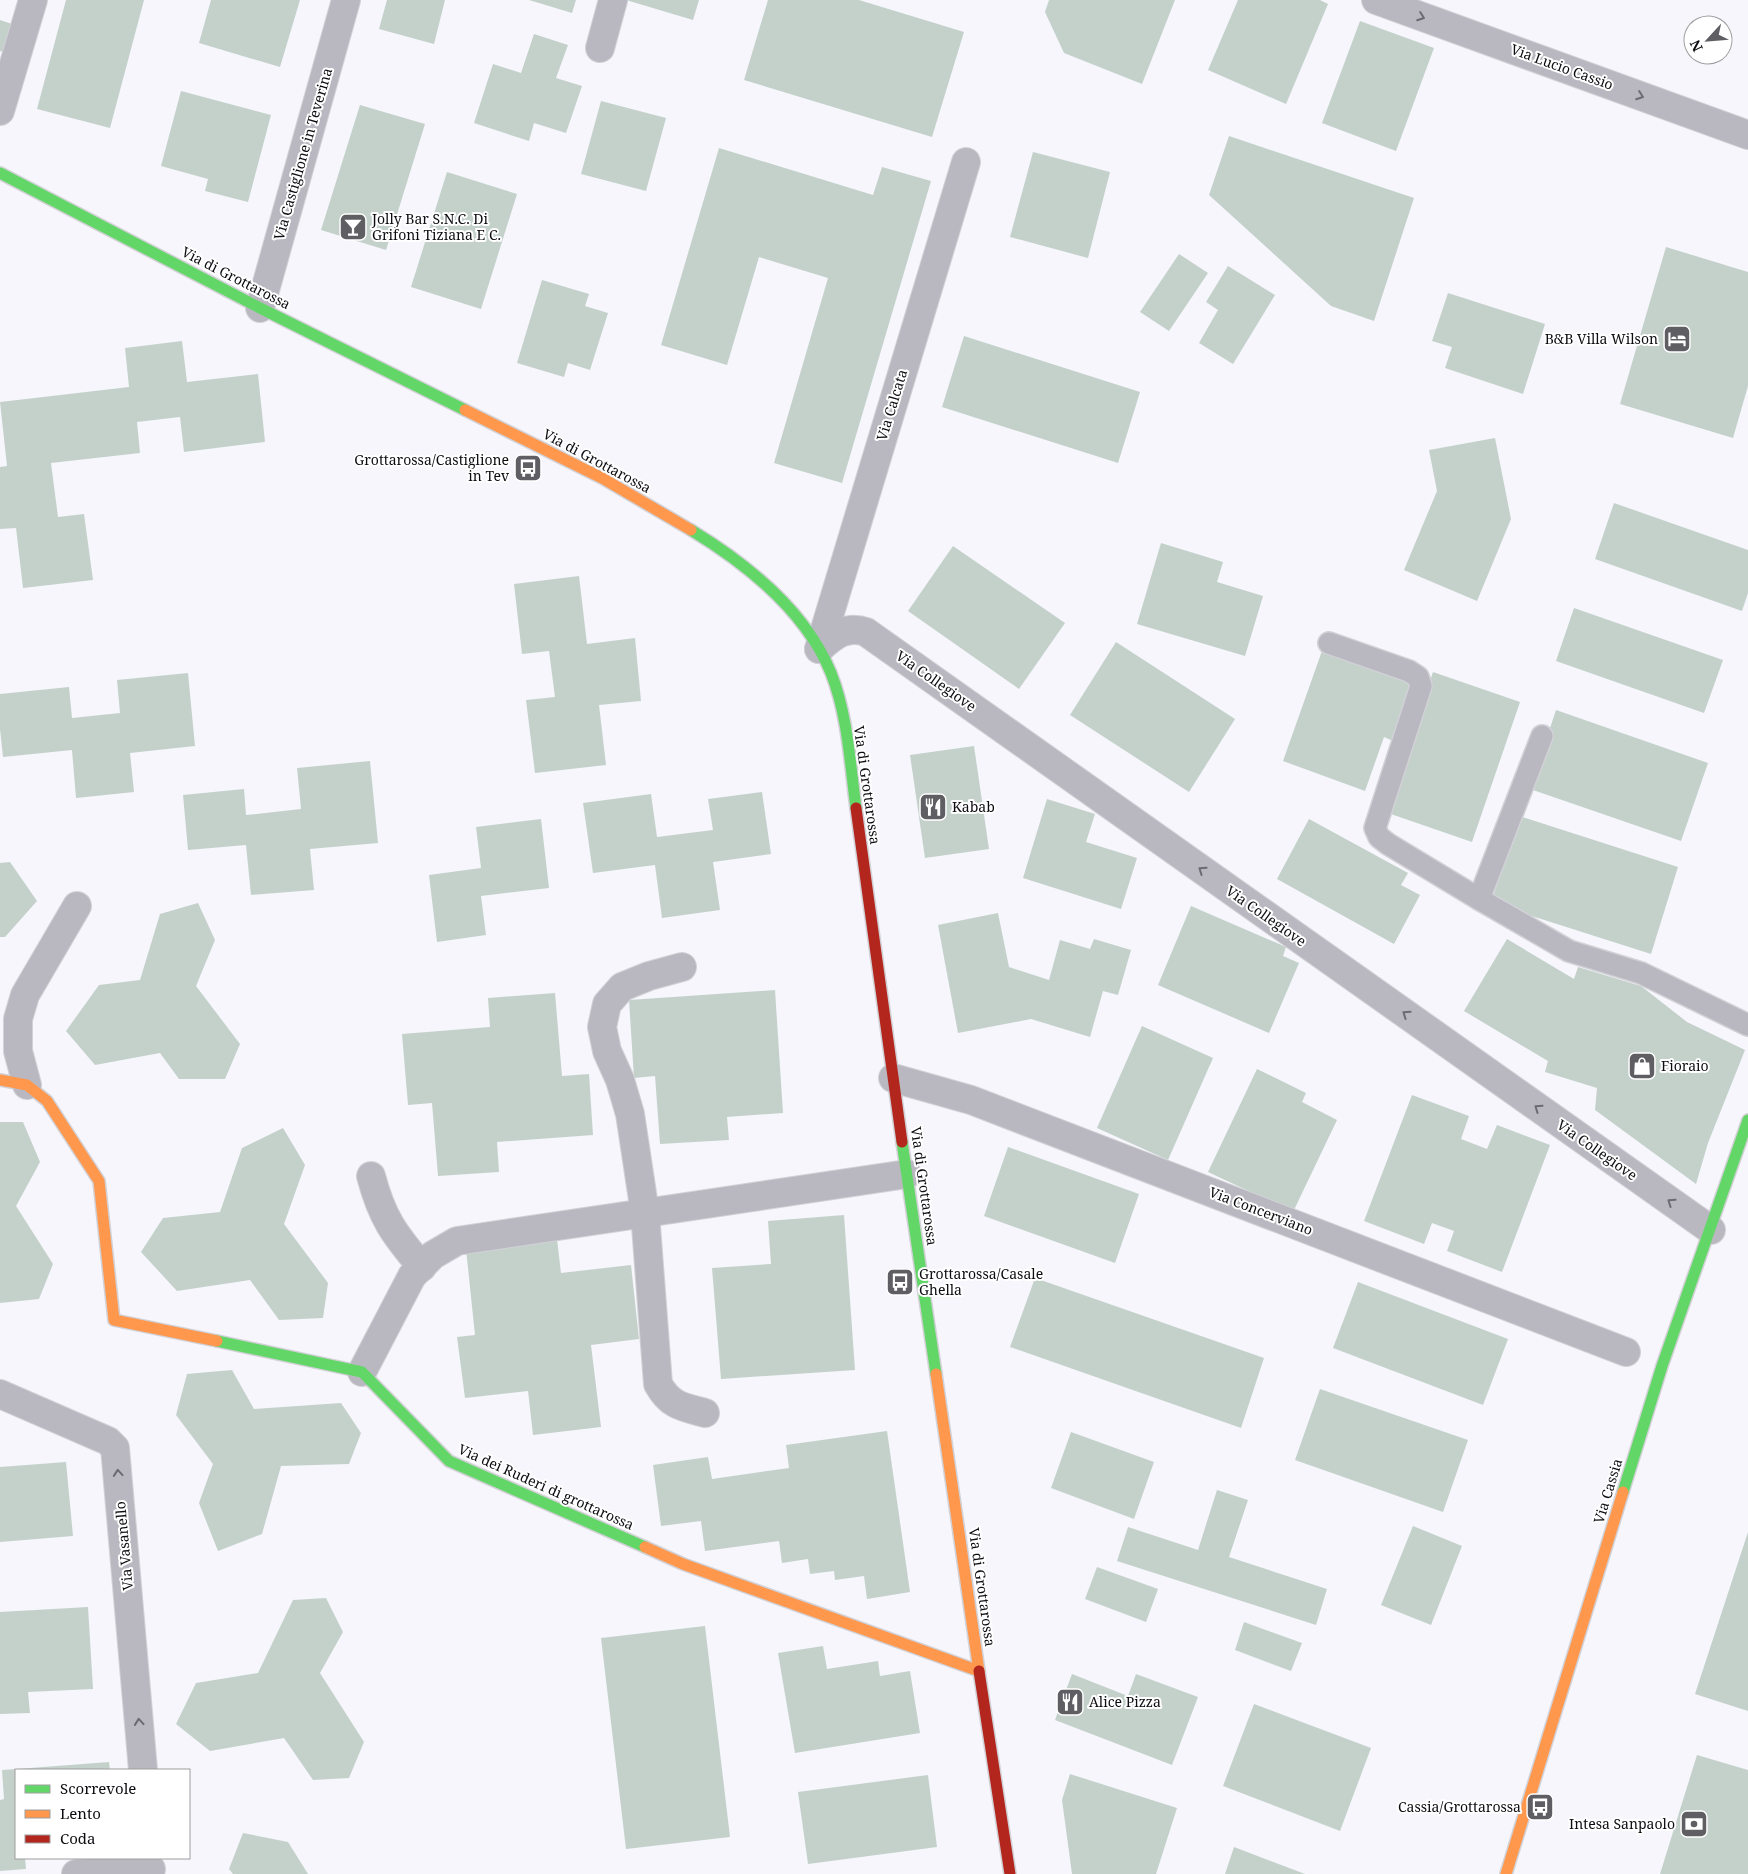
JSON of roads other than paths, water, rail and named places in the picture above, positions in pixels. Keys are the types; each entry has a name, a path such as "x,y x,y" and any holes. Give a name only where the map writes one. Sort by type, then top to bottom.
{"street":[{"path":"0,111 33,0"},
{"name":"Via Castiglione in Teverina","path":"260,308 346,0"},
{"path":"600,48 612,0"},
{"name":"Via Lucio Cassio","path":"1376,0 1748,134"},
{"name":"Via Calcata","path":"819,648 966,162"},
{"name":"Via di Grottarossa","path":"0,173 260,308 602,478 720,550 776,593 796,616 819,648 834,682 846,740 893,1078 1010,1874"},
{"name":"Via Collegiove","path":"819,648 837,633 853,630 866,632 1710,1230"},
{"path":"78,906 25,995 18,1019 18,1051 37,1093 99,1181 114,1320 362,1372 412,1276 434,1255 458,1241 907,1174"},
{"path":"682,967 649,976 622,987 607,1004 602,1027 607,1051 620,1080 630,1114 645,1213 658,1384 664,1395 676,1405 705,1413"},
{"name":"Via Concerviano","path":"893,1078 971,1100 1626,1352"},
{"path":"0,1080 37,1093"},
{"name":"Via Cassia","path":"1506,1874 1662,1366 1748,1120"},
{"path":"370,1176 377,1202 385,1219 400,1241 422,1267"},
{"name":"Via dei Ruderi di grottarossa","path":"362,1372 449,1461 683,1564 979,1671"},
{"name":"Via Vasanello","path":"0,1394 108,1441 115,1448 143,1769"},
{"path":"76,1874 151,1867"}],"lane":[{"path":"1329,643 1409,671 1418,677 1421,686 1375,828 1379,837 1568,951 1641,972 1748,1025"},
{"path":"1480,899 1542,736"}],"place":[{"name":"Jolly Bar S.N.C. Di Grifoni Tiziana E C.","path":"353,227"},
{"name":"B&B Villa Wilson","path":"1677,339"},
{"name":"Grottarossa/Castiglione in Tev","path":"528,468"},
{"name":"Kabab","path":"933,807"},
{"name":"Fioraio","path":"1642,1066"},
{"name":"Grottarossa/Casale Ghella","path":"900,1282"},
{"name":"Alice Pizza","path":"1070,1702"},
{"name":"Cassia/Grottarossa","path":"1540,1807"},
{"name":"Intesa Sanpaolo","path":"1694,1824"}]}
